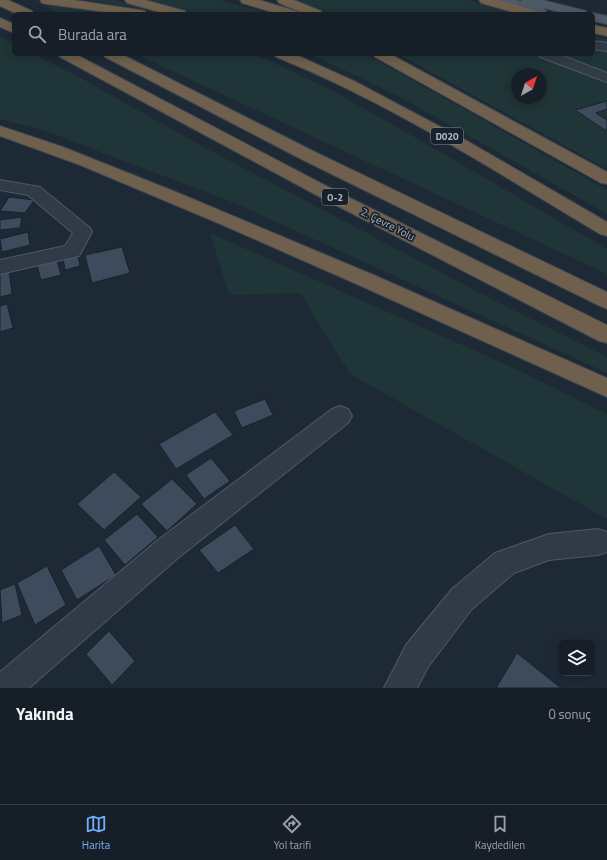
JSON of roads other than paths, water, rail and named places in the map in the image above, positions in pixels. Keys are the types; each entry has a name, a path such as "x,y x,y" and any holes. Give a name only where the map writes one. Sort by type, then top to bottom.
{"highway":[{"path":"46,0 127,12"},
{"path":"130,0 173,12"},
{"path":"246,0 285,12"},
{"path":"283,0 311,12"},
{"path":"485,0 525,12"},
{"path":"0,1 23,12"},
{"path":"0,22 12,27"},
{"path":"595,29 607,32"},
{"name":"2. Çevre Yolu","path":"69,56 326,193 607,335"},
{"name":"O-2","path":"114,56 309,156 607,301"},
{"name":"D020","path":"286,56 316,68 374,97 452,139 607,230"},
{"path":"385,56 607,179"},
{"path":"0,131 44,145 158,190 426,306 607,388"}],"main road":[{"path":"503,0 543,12"},
{"path":"527,0 573,12"},
{"path":"595,17 607,20"},
{"path":"595,25 607,28"}],"street":[{"path":"595,46 607,47"},
{"path":"550,56 607,78"},
{"path":"0,185 34,191 83,232 72,251 0,267"},
{"path":"5,688 168,549 340,416"},
{"path":"400,688 417,656 462,599 505,563 549,547 598,542"}]}
